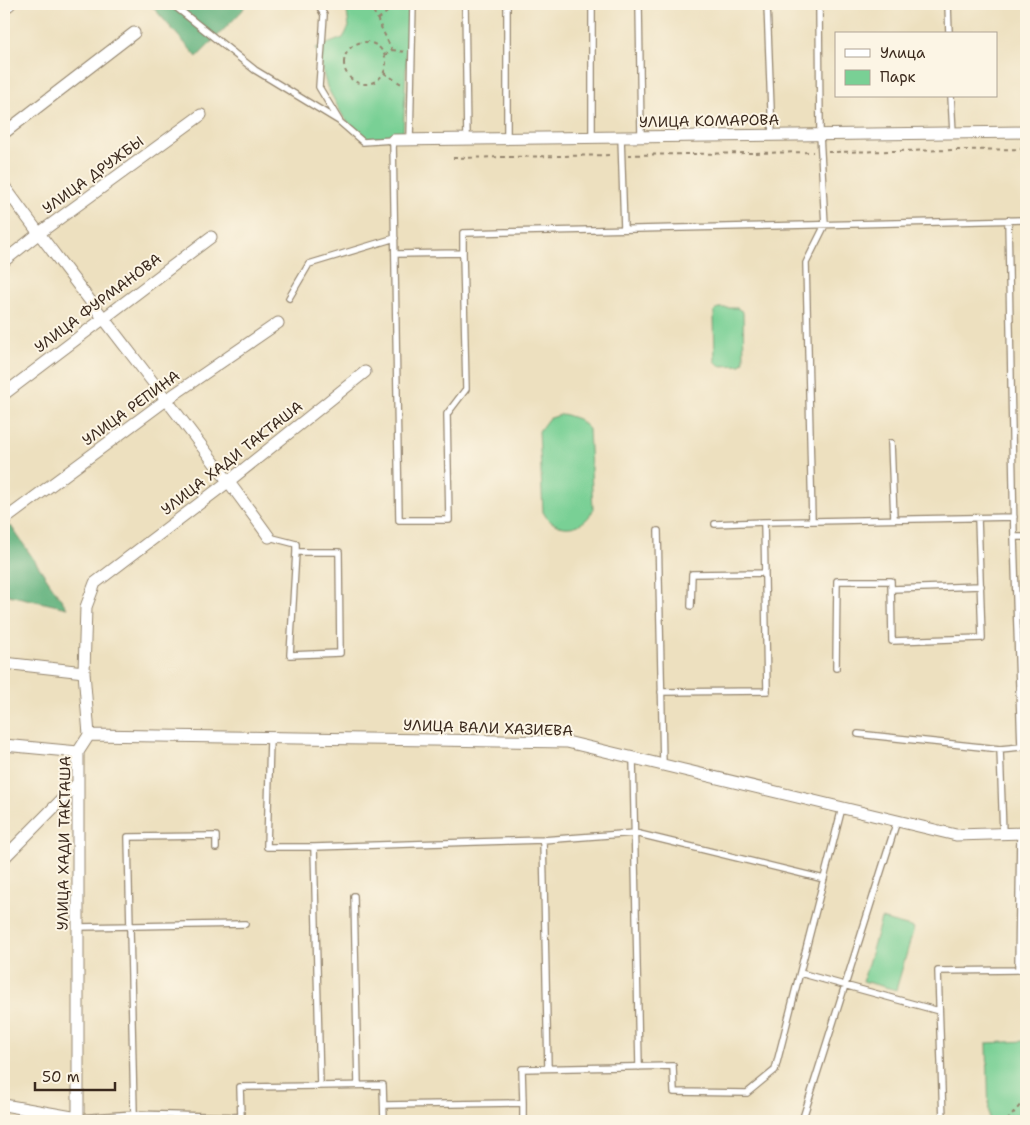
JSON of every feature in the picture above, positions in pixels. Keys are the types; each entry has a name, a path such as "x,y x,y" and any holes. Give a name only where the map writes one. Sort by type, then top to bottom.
{"street":[{"path":"4,9 10,4"},
{"path":"4,133 134,33"},
{"name":"УЛИЦА ДРУЖБЫ","path":"4,261 201,114"},
{"name":"УЛИЦА КОМАРОВА","path":"393,140 1026,132"},
{"path":"4,186 102,318 230,482 269,538"},
{"name":"УЛИЦА ФУРМАНОВА","path":"4,394 211,237"},
{"name":"УЛИЦА РЕПИНА","path":"4,520 166,400 278,323"},
{"name":"УЛИЦА ХАДИ ТАКТАША","path":"78,1120 78,752 89,735 84,672 86,606 95,582 230,482 365,372"},
{"path":"4,663 84,672"},
{"name":"УЛИЦА ВАЛИ ХАЗИЕВА","path":"89,735 567,742 956,835 1023,833"},
{"path":"4,745 78,752"},
{"path":"4,858 78,783"},
{"path":"4,1105 78,1120"}],"lane":[{"path":"172,4 255,70 340,122 363,142 393,140 399,520 449,520 447,414 466,389 462,233 1026,220"},
{"path":"318,4 324,15 319,87 340,122"},
{"path":"410,140 413,4"},
{"path":"466,4 467,139"},
{"path":"507,4 507,138"},
{"path":"592,4 592,138"},
{"path":"639,4 641,137"},
{"path":"767,4 772,136"},
{"path":"812,521 806,263 825,225 820,135 819,4"},
{"path":"948,4 949,32"},
{"path":"952,98 953,133"},
{"path":"621,137 624,229"},
{"path":"858,734 1000,749 1021,747 1014,537 1008,220"},
{"path":"289,298 309,264 395,238"},
{"path":"395,254 463,253"},
{"path":"891,444 894,519"},
{"path":"715,524 1014,517"},
{"path":"836,668 837,581 891,581 892,641 982,638 978,518"},
{"path":"662,692 767,691 764,522"},
{"path":"658,531 663,765"},
{"path":"1014,537 1026,537"},
{"path":"269,538 296,544 290,655 340,653 338,552 296,552"},
{"path":"691,606 692,574 765,573"},
{"path":"892,589 980,586"},
{"path":"270,739 267,846 314,847 543,840 635,833 824,879"},
{"path":"1000,749 1003,834"},
{"path":"633,758 640,1067"},
{"path":"523,1121 522,1069 673,1066 674,1092 747,1093 775,1070 842,808"},
{"path":"802,1121 897,821"},
{"path":"943,1121 938,971 1018,970 1023,833"},
{"path":"134,1114 128,837 216,836 216,848"},
{"path":"543,840 548,1068"},
{"path":"314,847 320,1086"},
{"path":"354,896 358,1085"},
{"path":"78,927 245,924"},
{"path":"800,973 939,1011"},
{"path":"78,1120 134,1114 241,1116 240,1087 383,1084 384,1121"},
{"path":"384,1105 523,1103"}],"path":[{"path":"370,4 392,50"},
{"path":"378,19 398,4"},
{"path":"373,42 380,47 385,55 384,73 378,80 370,84 361,84 347,74 344,66 344,57 348,49 355,43 373,42"},
{"path":"385,55 392,50 412,54"},
{"path":"384,73 411,90"},
{"path":"453,158 1026,149"},
{"path":"1007,1121 1026,1098"}],"green space":[{"path":"150,4 246,4 242,11 197,57"},
{"path":"346,4 409,4 403,137 365,138 344,118 327,87 316,48 343,38 349,27"},
{"path":"718,308 737,308 743,312 744,360 741,365 720,366 715,361 714,311"},
{"path":"563,414 578,419 589,429 593,510 583,523 568,527 554,524 543,512 539,431 548,419"},
{"path":"11,526 67,608 4,594 4,528"},
{"path":"881,919 914,928 896,990 863,981"},
{"path":"1026,1041 1026,1121 989,1121 987,1043"}]}
